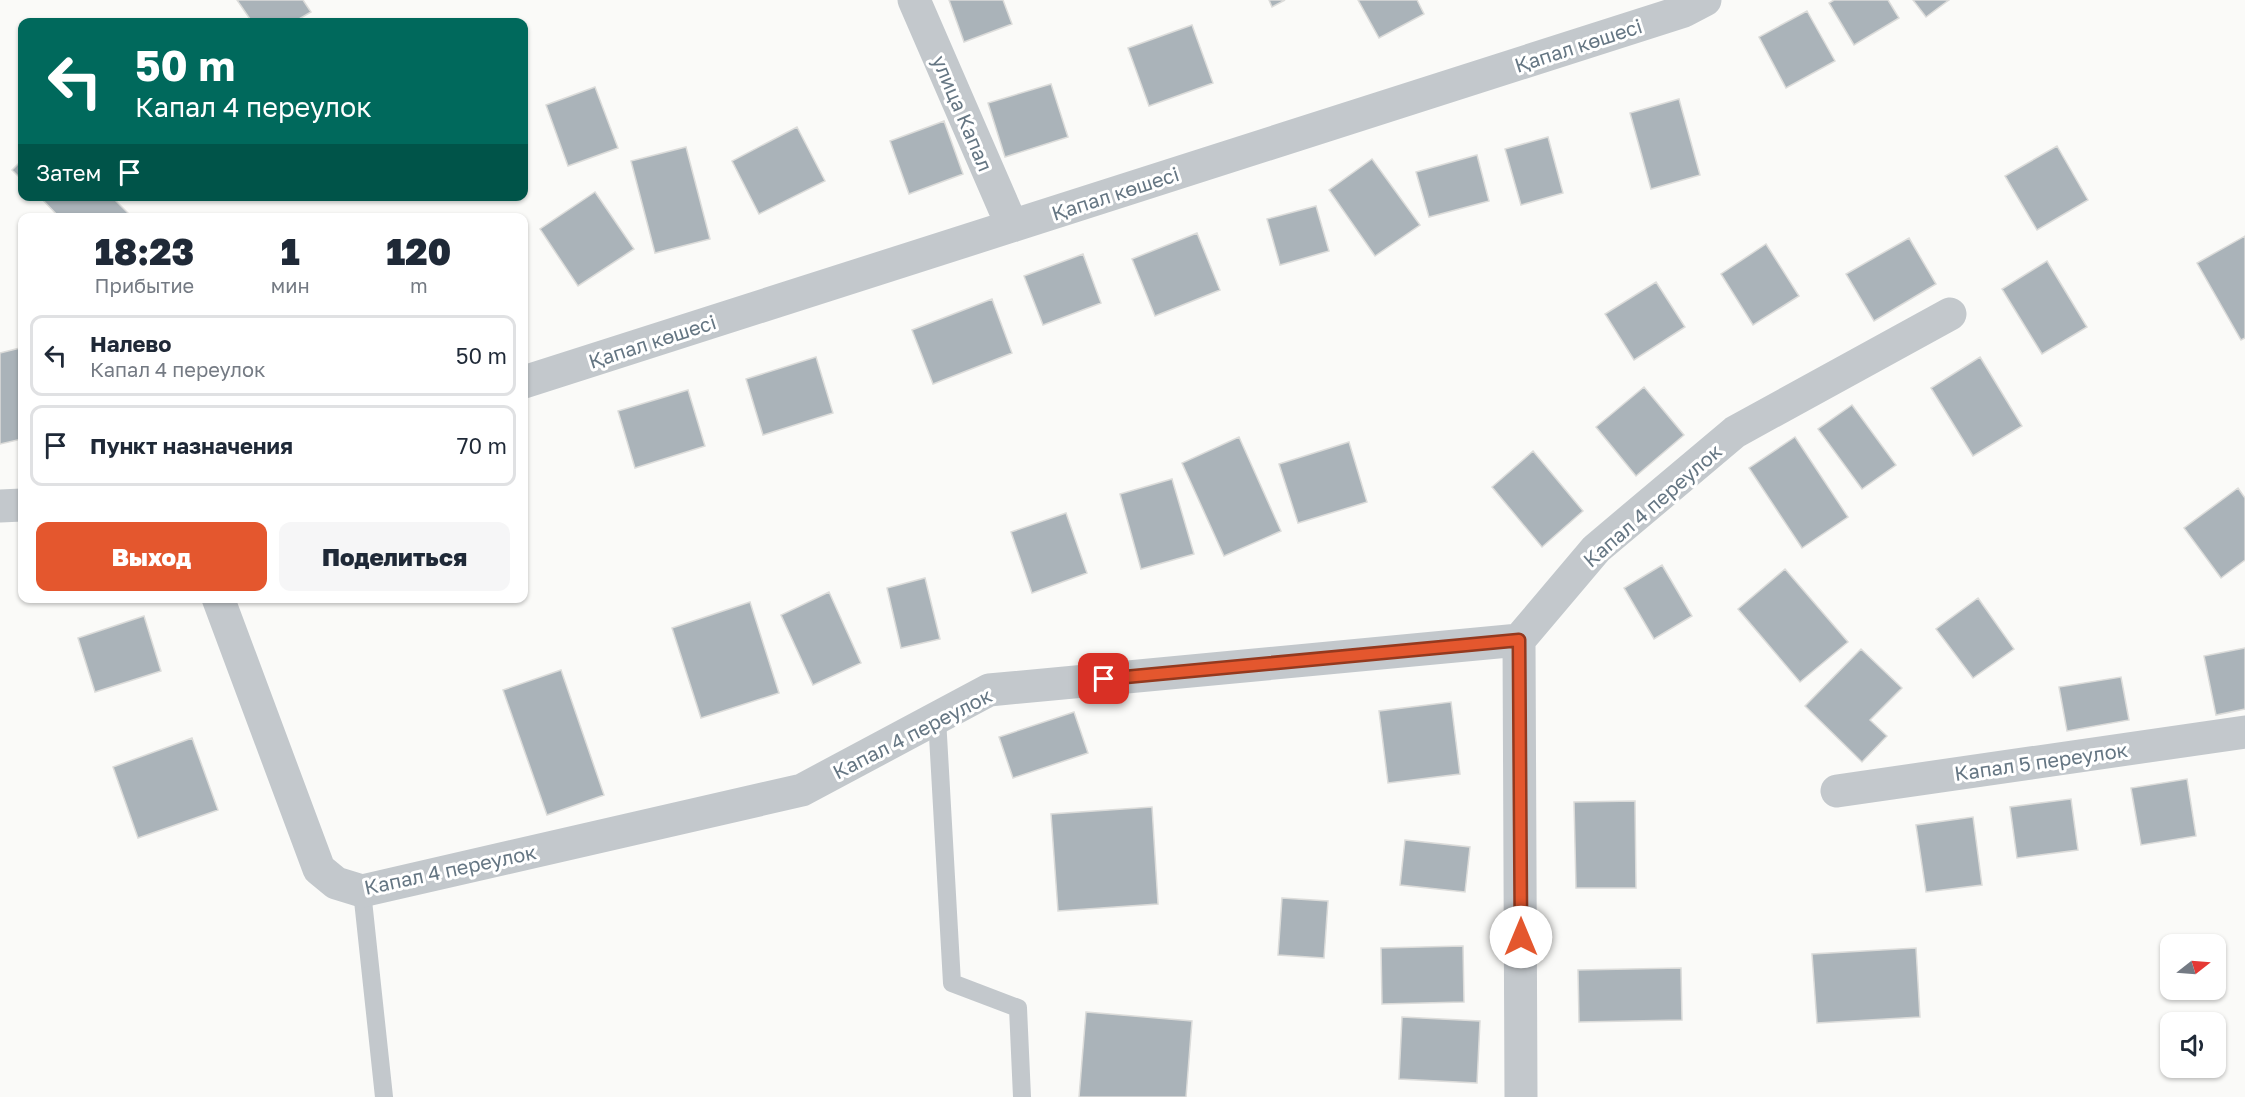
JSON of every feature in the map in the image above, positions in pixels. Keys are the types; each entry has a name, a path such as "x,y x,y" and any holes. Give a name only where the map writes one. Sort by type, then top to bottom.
{"street":[{"name":"улица Капал","path":"914,0 1012,226"},
{"name":"Қапал көшесі","path":"528,381 1684,10 1705,0"},
{"name":"Капал 4 переулок","path":"220,603 319,869 336,883 362,891 802,790 989,690 1519,640 1596,549 1735,432 1950,314"},
{"path":"0,506 18,505"},
{"path":"1519,640 1521,1097"},
{"name":"Капал 5 переулок","path":"1837,791 2245,732"}],"lane":[{"path":"937,718 951,983 1018,1008 1022,1097"},
{"path":"362,891 384,1097"}],"building":[{"path":"237,0 303,0 311,12 301,18 249,18"},
{"path":"949,0 1003,0 1012,24 964,42"},
{"path":"1269,0 1285,0 1272,7"},
{"path":"1358,0 1417,0 1424,14 1379,38"},
{"path":"1834,0 1888,0 1899,18 1854,45 1829,3"},
{"path":"1913,0 1949,0 1926,17"},
{"path":"1807,11 1835,61 1786,88 1759,37"},
{"path":"1192,25 1213,83 1149,106 1128,48"},
{"path":"1051,84 1068,137 1005,157 988,103"},
{"path":"595,87 618,148 568,166 546,105"},
{"path":"1679,99 1700,175 1651,189 1630,113"},
{"path":"944,121 963,174 909,194 890,141"},
{"path":"797,127 825,181 759,214 732,161"},
{"path":"1548,137 1563,193 1521,205 1505,149"},
{"path":"2057,146 2088,200 2037,230 2005,176"},
{"path":"686,147 710,239 655,253 631,161"},
{"path":"1477,155 1489,201 1429,217 1416,172"},
{"path":"1372,159 1420,225 1375,256 1329,190"},
{"path":"18,164 18,176 12,170"},
{"path":"595,192 634,249 578,286 540,229"},
{"path":"44,201 116,201 128,213 55,213"},
{"path":"1316,206 1329,251 1280,265 1267,219"},
{"path":"1197,233 1220,290 1155,316 1132,259"},
{"path":"2245,236 2245,338 2241,340 2197,263"},
{"path":"1909,238 1936,284 1874,321 1846,274"},
{"path":"1766,244 1799,296 1753,325 1721,274"},
{"path":"1083,254 1101,303 1043,325 1024,276"},
{"path":"2047,261 2087,327 2042,354 2002,289"},
{"path":"1656,282 1685,327 1634,360 1605,314"},
{"path":"992,299 1012,353 933,384 912,330"},
{"path":"18,348 18,440 0,444 0,353"},
{"path":"816,357 833,413 763,435 746,379"},
{"path":"1980,357 2022,426 1973,456 1931,388"},
{"path":"1644,387 1684,435 1636,476 1596,427"},
{"path":"688,390 705,446 635,468 618,411"},
{"path":"1852,405 1896,465 1862,489 1818,429"},
{"path":"1239,437 1281,531 1224,556 1182,463"},
{"path":"1795,437 1848,517 1802,548 1749,468"},
{"path":"1349,442 1367,502 1298,523 1279,464"},
{"path":"1533,451 1583,511 1542,547 1492,487"},
{"path":"1172,479 1194,554 1141,569 1120,494"},
{"path":"2238,488 2245,498 2245,560 2221,578 2184,528"},
{"path":"1066,513 1087,573 1032,593 1011,532"},
{"path":"1662,565 1692,616 1654,639 1624,588"},
{"path":"1785,569 1848,642 1800,682 1738,609"},
{"path":"925,578 940,639 901,648 887,588"},
{"path":"829,592 861,663 813,685 781,615"},
{"path":"1978,598 2014,649 1973,678 1936,629"},
{"path":"750,602 779,693 701,718 672,628"},
{"path":"144,616 161,671 95,692 78,638"},
{"path":"2245,648 2245,709 2216,715 2204,656"},
{"path":"1861,649 1902,688 1870,720 1887,736 1862,762 1805,706"},
{"path":"561,670 604,795 547,815 503,690"},
{"path":"2121,677 2129,720 2067,731 2059,687"},
{"path":"1451,702 1460,774 1388,783 1379,711"},
{"path":"1074,712 1088,753 1013,778 999,737"},
{"path":"192,738 218,810 138,838 113,767"},
{"path":"2187,779 2196,836 2141,845 2131,788"},
{"path":"2071,799 2078,850 2017,858 2010,807"},
{"path":"1635,801 1636,888 1576,888 1574,802"},
{"path":"1152,807 1158,904 1058,911 1051,814"},
{"path":"1973,817 1982,885 1926,892 1916,825"},
{"path":"1405,840 1470,847 1465,892 1400,885"},
{"path":"1282,898 1328,901 1324,958 1278,955"},
{"path":"1463,946 1464,1002 1382,1004 1381,948"},
{"path":"1916,948 1920,1017 1817,1023 1812,954"},
{"path":"1681,968 1682,1020 1579,1022 1578,970"},
{"path":"1086,1012 1192,1021 1186,1097 1079,1097"},
{"path":"1402,1017 1480,1021 1477,1083 1399,1079"}],"route":[{"path":"1104,679 1519,640 1521,937"}]}
